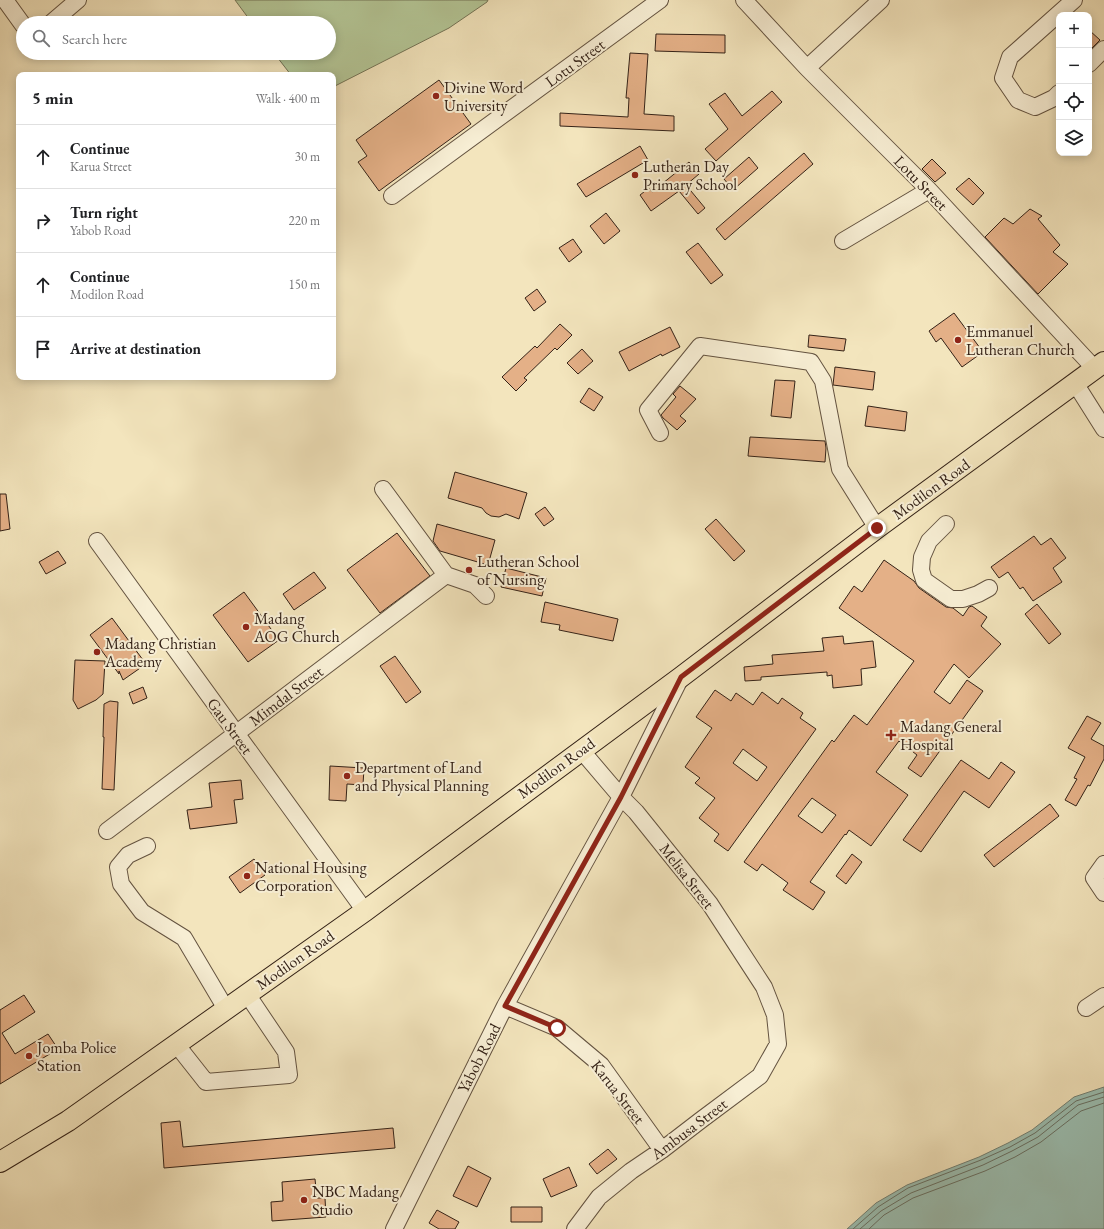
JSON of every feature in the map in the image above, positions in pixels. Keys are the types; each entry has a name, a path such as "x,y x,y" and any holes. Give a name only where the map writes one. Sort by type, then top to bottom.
{"main road":[{"name":"Modilon Road","path":"0,1162 68,1121 365,911 681,677 877,528 1100,366"}],"street":[{"path":"5,0 17,16"},
{"path":"59,16 78,0"},
{"name":"Lotu Street","path":"392,196 660,0"},
{"name":"Lotu Street","path":"744,0 807,68 929,190 1100,366"},
{"path":"807,68 881,0"},
{"path":"1056,96 1036,107 1018,100 1003,78 1010,57 1074,0"},
{"path":"1092,61 1104,49"},
{"path":"843,241 929,190"},
{"path":"660,433 648,410 700,346 811,362 823,381 840,469 877,528"},
{"path":"1075,383 1104,429"},
{"path":"383,489 446,575 475,585 486,596"},
{"path":"946,524 929,541 922,557 924,580 951,599 963,599 978,594 989,588"},
{"name":"Gau Street","path":"97,541 365,911"},
{"name":"Mimdal Street","path":"107,831 446,575"},
{"name":"Yabob Road","path":"394,1229 505,1006 621,797 681,677"},
{"name":"Melisa Street","path":"581,750 621,797 636,812 710,904 764,987 775,1015"},
{"path":"147,846 128,855 118,867 121,884 142,912 184,938 226,1009"},
{"path":"1104,864 1094,878 1104,893"},
{"path":"176,1044 206,1082 289,1075 286,1052 247,994"},
{"path":"1086,1008 1104,996"},
{"name":"Karua Street","path":"505,1006 557,1028 601,1065 662,1150"},
{"name":"Ambusa Street","path":"575,1229 599,1197 760,1076 778,1044 775,1015"}],"green space":[{"path":"235,0 488,0 449,28 336,85 336,72 289,72 279,60 336,60 336,16 247,16"}],"water":[{"path":"1104,1087 1104,1229 847,1229 876,1203 907,1185 979,1157 1008,1143 1032,1130 1074,1097"}],"building":[{"path":"1092,33 1100,40 1092,48"},
{"path":"656,34 725,35 725,53 655,51"},
{"path":"630,53 648,54 644,114 674,116 674,131 560,126 560,113 628,117 629,98 626,98"},
{"path":"439,80 471,124 379,191 358,162 367,156 356,140"},
{"path":"772,91 782,102 716,161 705,149 728,129 709,104 725,93 742,116"},
{"path":"640,146 648,160 586,197 577,184"},
{"path":"804,153 813,164 725,240 716,229"},
{"path":"749,157 758,168 733,190 724,179"},
{"path":"932,159 946,173 935,182 922,169"},
{"path":"689,162 699,174 686,185 705,208 698,214 679,191 651,211 640,195 649,188 652,192"},
{"path":"969,178 984,193 973,205 956,189"},
{"path":"1030,209 1042,216 1038,219 1060,245 1053,252 1068,264 1038,294 985,237 1004,218 1013,224"},
{"path":"606,213 620,231 604,244 590,226"},
{"path":"573,239 582,252 569,262 559,248"},
{"path":"698,243 723,275 711,284 686,252"},
{"path":"537,289 546,302 534,311 525,298"},
{"name":"Emmanuel Lutheran Church","path":"954,313 983,352 962,367 941,338 936,342 929,331"},
{"path":"560,324 572,335 557,350 555,348 524,378 527,380 516,391 502,377 535,346 537,348"},
{"path":"670,327 680,347 662,356 661,354 629,371 619,352"},
{"path":"809,335 846,339 844,351 808,347"},
{"path":"582,349 593,361 578,374 567,363"},
{"path":"835,367 875,372 873,390 833,385"},
{"path":"775,380 795,381 791,418 771,416"},
{"path":"680,386 696,399 680,416 686,421 677,430 661,415 676,397 673,394"},
{"path":"589,388 603,397 594,411 580,402"},
{"path":"868,406 907,412 905,431 865,426"},
{"path":"750,437 825,441 825,462 748,456"},
{"path":"455,472 527,493 519,519 506,514 499,517 491,516 482,508 448,498"},
{"path":"0,494 6,494 10,529 0,531"},
{"path":"545,507 554,519 544,526 535,514"},
{"path":"716,519 745,551 734,561 705,529"},
{"path":"437,524 495,540 488,565 440,551 433,541"},
{"path":"397,533 430,576 380,613 347,570"},
{"path":"1034,536 1041,545 1051,538 1066,558 1053,568 1062,582 1033,601 1023,587 1020,589 1008,572 999,578 991,567"},
{"path":"58,551 66,563 46,574 39,562"},
{"path":"884,560 914,581 919,588 946,607 953,608 963,616 969,607 972,606 987,617 981,626 1001,644 969,678 954,664 934,692 950,704 967,680 983,691 921,777 908,768 917,755 899,741 876,772 908,795 871,846 849,830 846,835 845,834 810,882 825,892 813,910 783,890 788,883 762,864 757,871 744,862 832,740 834,742 854,715 867,725 914,661 839,608 854,586 862,592","holes":["812,798 836,815 822,833 798,816"]},
{"path":"506,568 546,578 542,596 501,587"},
{"path":"314,572 326,588 294,610 283,594"},
{"name":"Madang AOG Church","path":"244,592 279,640 248,662 213,615"},
{"path":"545,602 618,619 613,641 559,630 560,625 541,622"},
{"path":"1037,604 1061,634 1049,644 1025,614"},
{"path":"112,618 146,664 123,680 119,671 119,674 90,635"},
{"path":"843,636 844,644 873,641 876,667 861,669 862,685 833,688 832,675 827,676 827,672 761,677 761,680 745,681 744,667 773,664 772,655 824,651 822,638"},
{"path":"395,656 421,692 406,703 380,666"},
{"path":"75,660 105,661 103,694 96,700 78,709 73,700"},
{"path":"143,687 147,698 133,704 129,693"},
{"path":"715,690 731,701 736,693 753,705 762,692 778,704 782,698 803,713 800,718 816,729 728,851 714,841 719,834 699,818 715,798 695,783 700,778 685,767 712,728 696,717","holes":["743,749 767,767 757,781 733,763"]},
{"path":"110,701 118,702 114,790 102,789 104,704"},
{"path":"1087,716 1101,723 1091,739 1104,746 1104,759 1090,786 1088,785 1076,806 1065,800 1077,779 1074,778 1085,757 1068,748"},
{"path":"961,760 989,779 1001,762 1015,772 989,808 964,791 921,852 903,840"},
{"name":"Department of Land and Physical Planning","path":"330,766 364,768 363,785 347,784 346,801 329,800"},
{"path":"241,780 243,799 234,800 237,823 190,829 187,810 212,807 209,783"},
{"path":"1050,804 1059,816 994,867 984,855"},
{"path":"852,854 862,862 846,884 836,876"},
{"name":"National Housing Corporation","path":"254,859 265,875 240,893 229,877"},
{"path":"24,995 35,1012 2,1033 15,1054 48,1034 58,1049 0,1084 0,1010"},
{"path":"180,1121 183,1147 393,1128 395,1148 164,1168 161,1123"},
{"path":"608,1149 617,1159 597,1174 589,1164"},
{"path":"468,1166 491,1178 477,1207 453,1196"},
{"path":"569,1167 577,1186 551,1197 543,1179"},
{"name":"NBC Madang Studio","path":"315,1179 317,1198 325,1198 326,1217 272,1221 271,1202 283,1201 282,1182"},
{"path":"511,1207 542,1207 542,1222 511,1222"},
{"path":"437,1210 459,1222 455,1229 439,1229 429,1223"}],"place":[{"name":"Divine Word University","path":"436,96"},
{"name":"Lutheran Day Primary School","path":"635,175"},
{"name":"Emmanuel Lutheran Church","path":"958,340"},
{"name":"Lutheran School of Nursing","path":"469,570"},
{"name":"Madang AOG Church","path":"246,627"},
{"name":"Madang Christian Academy","path":"97,652"},
{"name":"Madang General Hospital","path":"891,735"},
{"name":"Department of Land and Physical Planning","path":"347,776"},
{"name":"National Housing Corporation","path":"247,876"},
{"name":"Jomba Police Station","path":"29,1056"},
{"name":"NBC Madang Studio","path":"304,1200"}],"route":[{"path":"557,1028 505,1006 621,797 681,677 877,528"}]}
